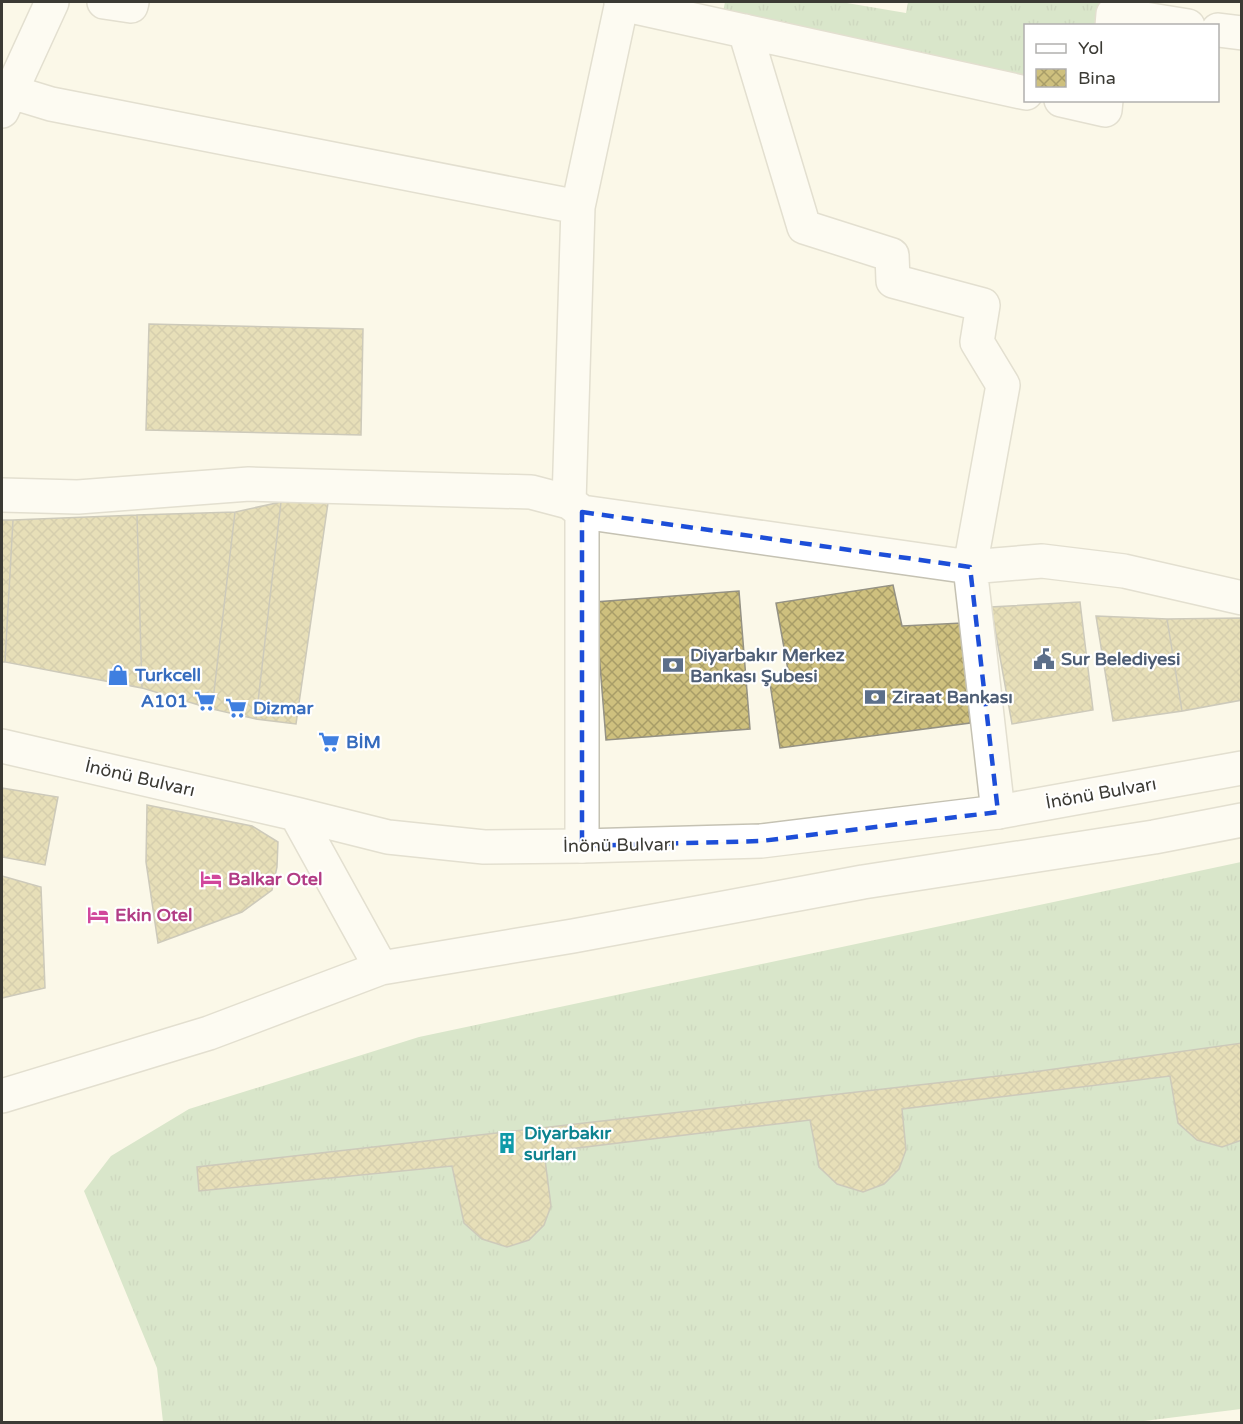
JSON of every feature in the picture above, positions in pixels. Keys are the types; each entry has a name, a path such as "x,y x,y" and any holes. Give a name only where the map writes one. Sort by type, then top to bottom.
{"street":[{"path":"52,2 4,97 51,104 578,207"},
{"path":"104,2 131,6 132,2"},
{"path":"582,846 575,507 578,207 621,3 1024,93"},
{"path":"1112,24 1113,14 1176,24"},
{"path":"1219,30 1242,33"},
{"path":"746,31 804,227 892,255 893,281 982,305 977,342 1003,385 970,567 998,812"},
{"path":"1070,102 1105,110 1106,102"},
{"path":"2,495 78,497 249,484 531,492 575,507 970,567 1042,561 1124,571 1242,598"},
{"name":"İnönü Bulvarı","path":"2,746 388,837 484,847 761,841 998,812 1242,768"},
{"path":"296,814 381,968"},
{"path":"2,1096 209,1033 381,968 573,936 863,882 1154,837 1242,820"}],"highlighted area":[{"path":"582,512 970,567 998,812 761,841 582,846"}],"green space":[{"path":"725,2 841,2 906,13 908,2 1105,2 1097,24 1024,24 1024,75 723,12"},
{"path":"1241,862 1241,1409 1136,1422 163,1422 157,1368 84,1191 111,1156 189,1109 419,1037"}],"building":[{"path":"149,324 363,329 361,435 146,430"},
{"path":"281,502 328,503 296,724 256,719"},
{"path":"281,502 256,719 212,709 235,512"},
{"path":"235,512 212,709 142,688 137,515"},
{"path":"137,515 142,688 5,662 13,520"},
{"path":"2,520 13,520 5,662 2,662"},
{"path":"893,585 902,626 962,623 970,723 780,748 769,677 788,670 776,603"},
{"name":"Diyarbakır Merkez Bankası Şubesi","path":"739,591 750,729 606,740 595,602"},
{"name":"Sur Belediyesi","path":"1080,602 1093,710 1012,724 991,607"},
{"path":"1096,616 1167,619 1182,711 1113,721"},
{"path":"1242,618 1242,700 1182,711 1167,619"},
{"path":"2,788 58,797 45,865 2,857"},
{"name":"Balkar Otel","path":"147,805 252,826 278,842 277,867 272,890 242,912 158,943 146,862"},
{"path":"2,876 41,887 45,988 2,998"},
{"name":"Diyarbakır surları","path":"1242,1043 1242,1140 1222,1147 1197,1140 1178,1123 1170,1076 902,1109 906,1150 899,1169 884,1184 863,1192 837,1184 819,1167 810,1120 544,1152 551,1206 544,1225 529,1240 507,1247 482,1239 464,1223 452,1166 199,1191 197,1167 1033,1072"}],"place":[{"name":"Sur Belediyesi","path":"1044,659"},
{"name":"Diyarbakır Merkez Bankası Şubesi","path":"673,665"},
{"name":"Turkcell","path":"118,675"},
{"name":"Ziraat Bankası","path":"875,697"},
{"name":"A101","path":"205,701"},
{"name":"Dizmar","path":"236,708"},
{"name":"BİM","path":"329,742"},
{"name":"Balkar Otel","path":"211,879"},
{"name":"Ekin Otel","path":"98,915"},
{"name":"Diyarbakır surları","path":"507,1143"}]}
